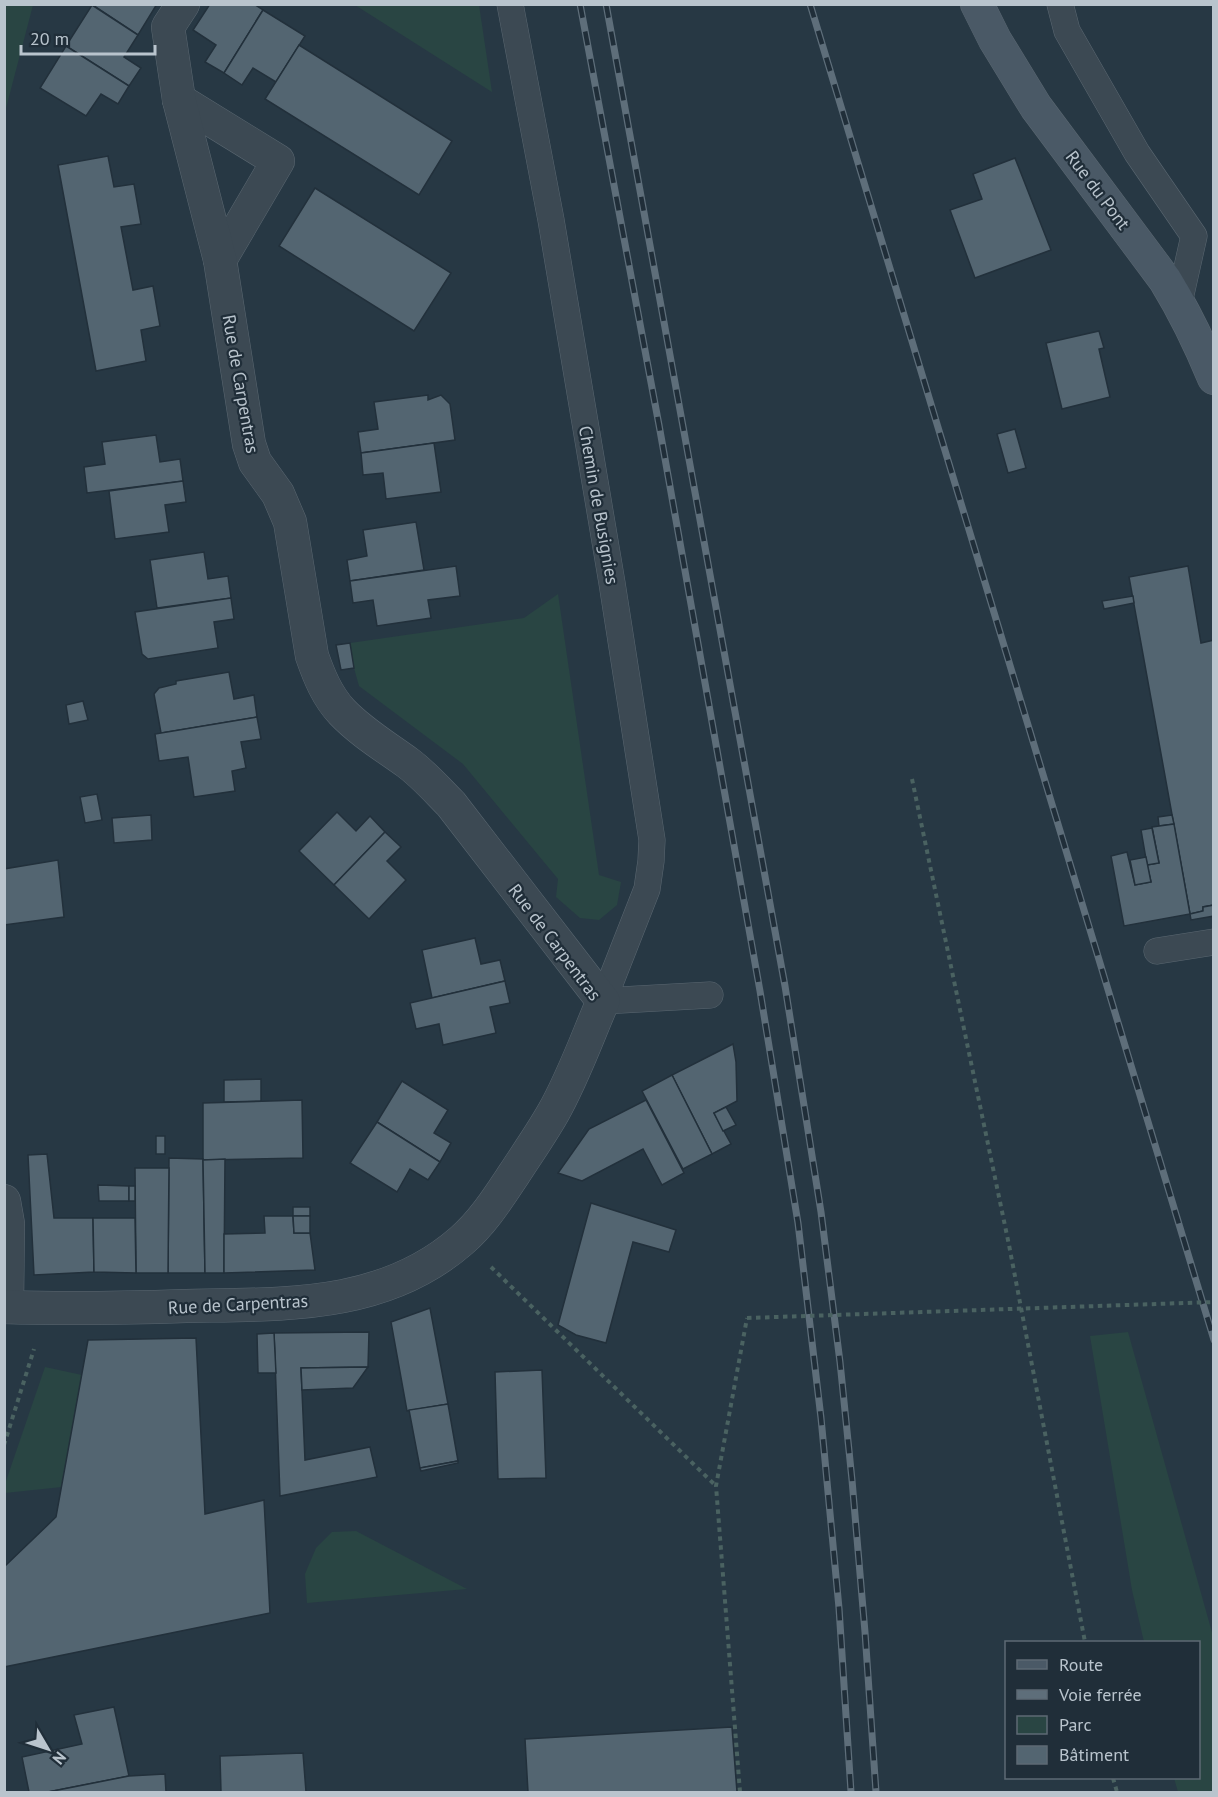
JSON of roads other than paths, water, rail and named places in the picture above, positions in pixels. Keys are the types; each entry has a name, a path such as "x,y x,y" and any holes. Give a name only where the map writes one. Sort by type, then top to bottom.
{"street":[{"name":"Rue de Carpentras","path":"6,1307 88,1309 277,1304 332,1298 388,1285 423,1269 463,1240 495,1203 554,1111 603,1001 451,804 429,781 342,712 329,696 312,656 290,522 278,494 255,462 249,444 220,260 179,100 168,27 183,4"},
{"name":"Rue du Pont","path":"977,4 995,40 1036,107 1149,258 1179,303 1214,378"},
{"path":"179,100 278,161 220,260"},
{"path":"4,1201 8,1224 6,1307"}],"lane":[{"name":"Chemin de Busignies","path":"510,4 551,220 614,594 652,840 647,889 603,1001"},
{"path":"1060,4 1067,31 1137,153 1194,236 1179,303"},
{"path":"1157,951 1214,942"},
{"path":"603,1001 710,995"}],"railway":[{"path":"580,4 659,425 760,991 798,1223 821,1418 839,1608 851,1792"},
{"path":"606,4 785,986 821,1212 852,1480 876,1792"},
{"path":"810,4 1214,1340"}]}
